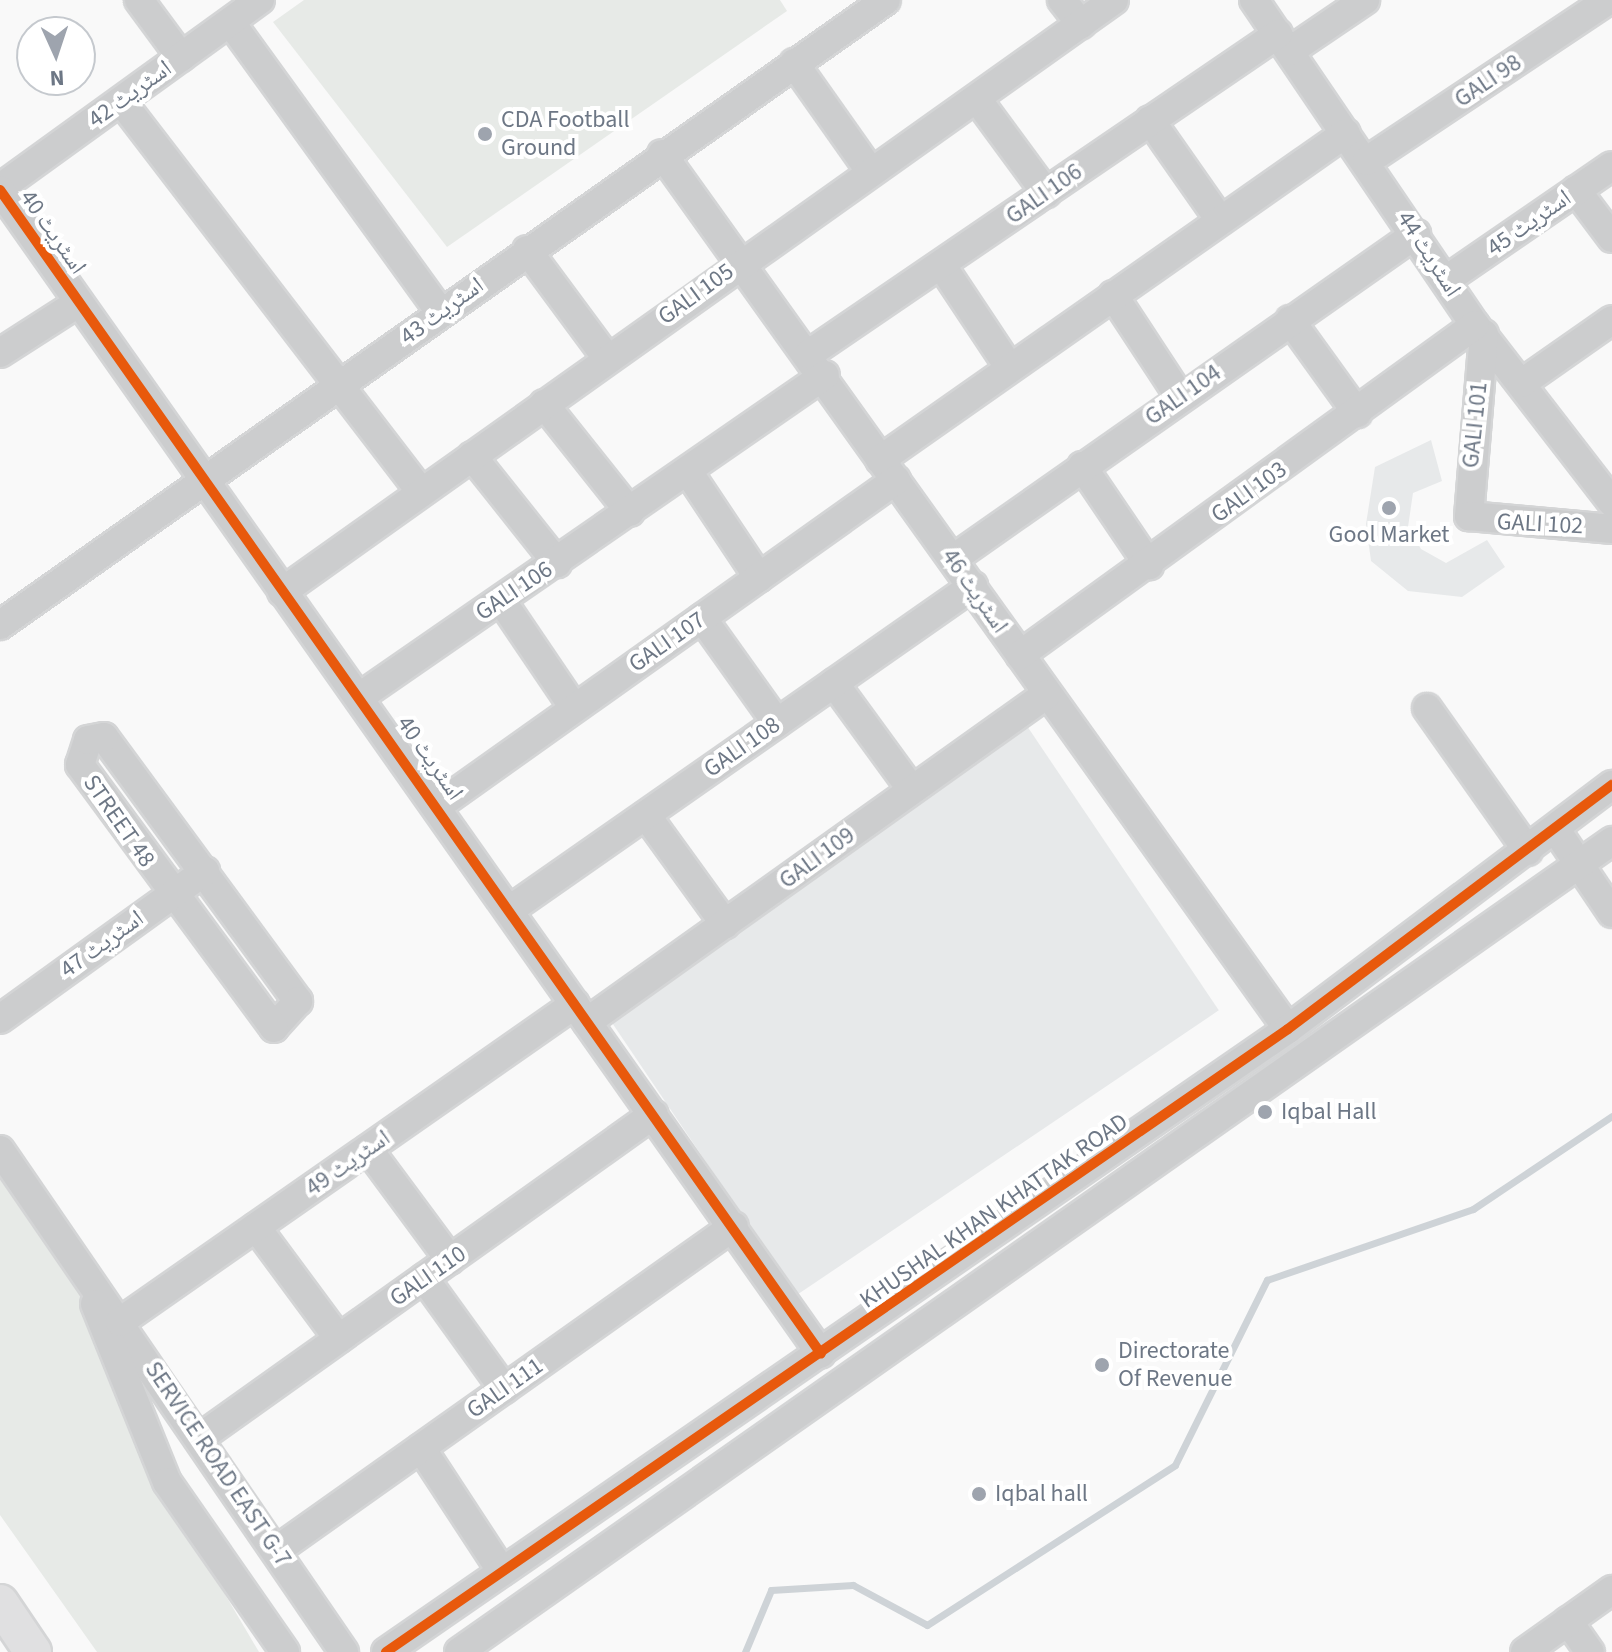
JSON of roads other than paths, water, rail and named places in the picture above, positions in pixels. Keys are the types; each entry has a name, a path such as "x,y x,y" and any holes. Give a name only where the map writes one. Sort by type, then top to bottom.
{"main road":[{"path":"0,1603 33,1652"}],"street":[{"path":"139,0 181,57"},
{"name":"اسٹریٹ 42","path":"0,189 260,0"},
{"name":"اسٹریٹ 43","path":"4,614 202,483 662,154 886,0"},
{"path":"1062,0 1081,24"},
{"name":"GALI 105","path":"282,592 742,261 1114,0"},
{"name":"اسٹریٹ 44","path":"1254,0 1480,330 1610,496"},
{"name":"GALI 106","path":"361,696 689,473 817,365 942,266 1150,120 1284,42 1365,0"},
{"name":"GALI 98","path":"1367,161 1608,0"},
{"path":"231,23 440,312"},
{"path":"794,63 871,172"},
{"path":"977,99 1046,193"},
{"path":"121,101 335,388 421,492"},
{"path":"1150,120 1220,220"},
{"path":"888,470 1009,367 1346,133"},
{"name":"اسٹریٹ 46","path":"662,154 817,365 888,470 1288,1029"},
{"name":"اسٹریٹ 45","path":"1446,280 1612,166"},
{"name":"اسٹریٹ 40","path":"0,189 202,483 439,805 821,1354"},
{"path":"1576,190 1612,238"},
{"name":"GALI 104","path":"953,559 1416,234"},
{"path":"527,250 607,358"},
{"path":"942,266 1009,367"},
{"path":"1113,295 1180,397"},
{"path":"0,353 78,303"},
{"path":"1290,320 1357,413"},
{"path":"1522,383 1612,320"},
{"name":"GALI 103","path":"1020,655 1357,413 1480,330"},
{"name":"GALI 101","path":"1469,516 1480,330"},
{"path":"544,404 630,512"},
{"path":"472,456 557,563"},
{"path":"1082,466 1149,565"},
{"name":"GALI 107","path":"439,805 759,578 888,470"},
{"path":"689,473 759,578"},
{"name":"GALI 102","path":"1469,516 1612,529"},
{"name":"GALI 108","path":"511,909 973,586"},
{"path":"501,600 574,708"},
{"path":"702,618 777,723"},
{"path":"834,683 912,790"},
{"name":"GALI 109","path":"581,1013 725,924 1047,694"},
{"path":"1427,708 1528,851"},
{"name":"STREET 48","path":"88,740 114,741 205,871 298,1008 270,1029 80,765 88,740"},
{"name":"KHUSHAL KHAN KHATTAK ROAD","path":"386,1652 966,1256 1288,1029 1612,785"},
{"path":"646,815 725,924"},
{"path":"1556,830 1612,913"},
{"path":"463,1650 1612,841"},
{"name":"اسٹریٹ 47","path":"0,1019 205,871"},
{"name":"اسٹریٹ 49","path":"120,1322 368,1149 581,1013"},
{"name":"GALI 110","path":"201,1437 654,1114"},
{"path":"368,1149 450,1260"},
{"name":"SERVICE ROAD EAST G-7","path":"0,1150 86,1280 120,1322 201,1437 344,1652"},
{"name":"GALI 111","path":"277,1550 734,1226"},
{"path":"256,1227 339,1339"},
{"path":"966,1256 986,1282"},
{"path":"424,1278 504,1389"},
{"name":"SERVICE ROAD EAST G-7","path":"86,1280 167,1482 285,1652"},
{"path":"421,1448 502,1572"},
{"path":"1525,1652 1612,1590"},
{"path":"1568,1621 1590,1652"},
{"path":"267,1625 276,1652"}],"waterway":[{"path":"745,1652 771,1590 853,1585 927,1625 1175,1465 1267,1280 1473,1209 1612,1116"}],"place":[{"name":"CDA Football Ground","path":"485,134"},
{"name":"Gool Market","path":"1389,508"},
{"name":"Iqbal Hall","path":"1265,1112"},
{"name":"Directorate Of Revenue","path":"1102,1365"},
{"name":"Iqbal hall","path":"979,1494"}]}
